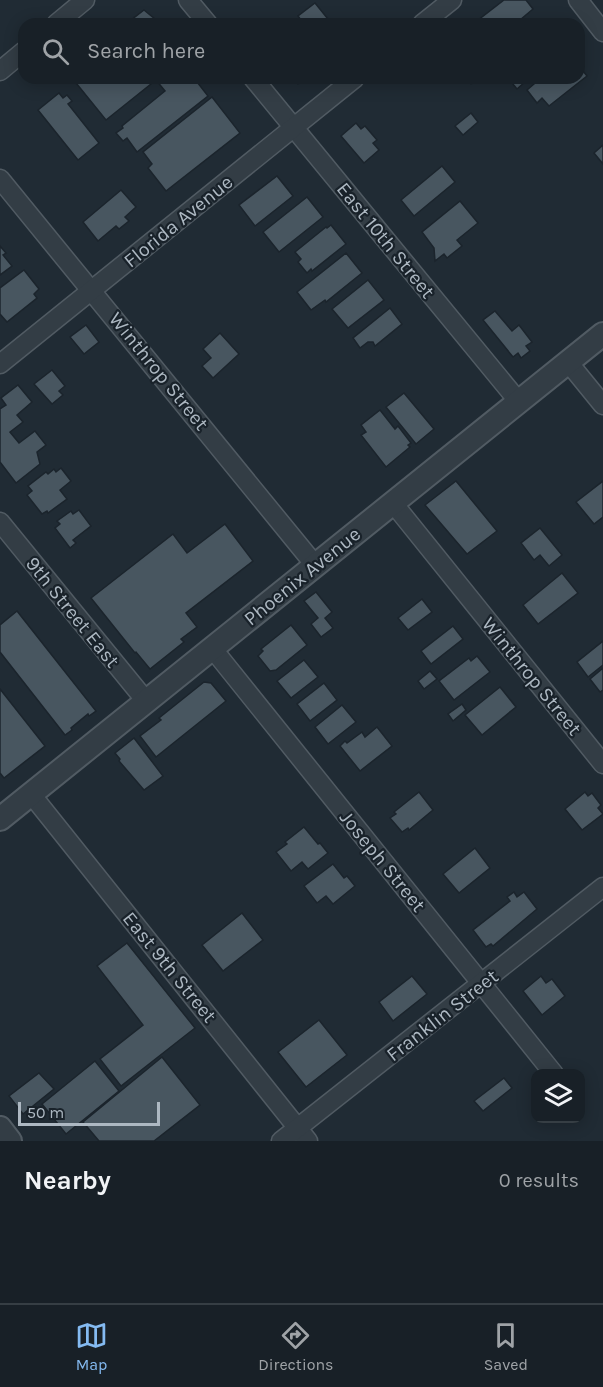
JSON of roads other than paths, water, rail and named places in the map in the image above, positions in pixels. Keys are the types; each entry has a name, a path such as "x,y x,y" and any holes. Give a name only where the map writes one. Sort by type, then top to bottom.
{"street":[{"path":"63,18 85,0"},
{"path":"188,0 203,18"},
{"path":"430,18 452,0"},
{"path":"578,0 603,32"},
{"path":"0,71 18,56"},
{"name":"East 10th Street","path":"258,84 519,402"},
{"name":"Florida Avenue","path":"0,364 349,84"},
{"name":"Winthrop Street","path":"0,179 315,566"},
{"name":"Phoenix Avenue","path":"0,819 603,334"},
{"path":"568,362 603,405"},
{"name":"Winthrop Street","path":"393,503 603,764"},
{"name":"9th Street East","path":"0,522 147,701"},
{"name":"Joseph Street","path":"212,648 550,1069"},
{"name":"East 9th Street","path":"31,794 303,1134"},
{"name":"Franklin Street","path":"281,1141 303,1134 482,984 603,887"},
{"path":"0,1128 10,1141"}]}
